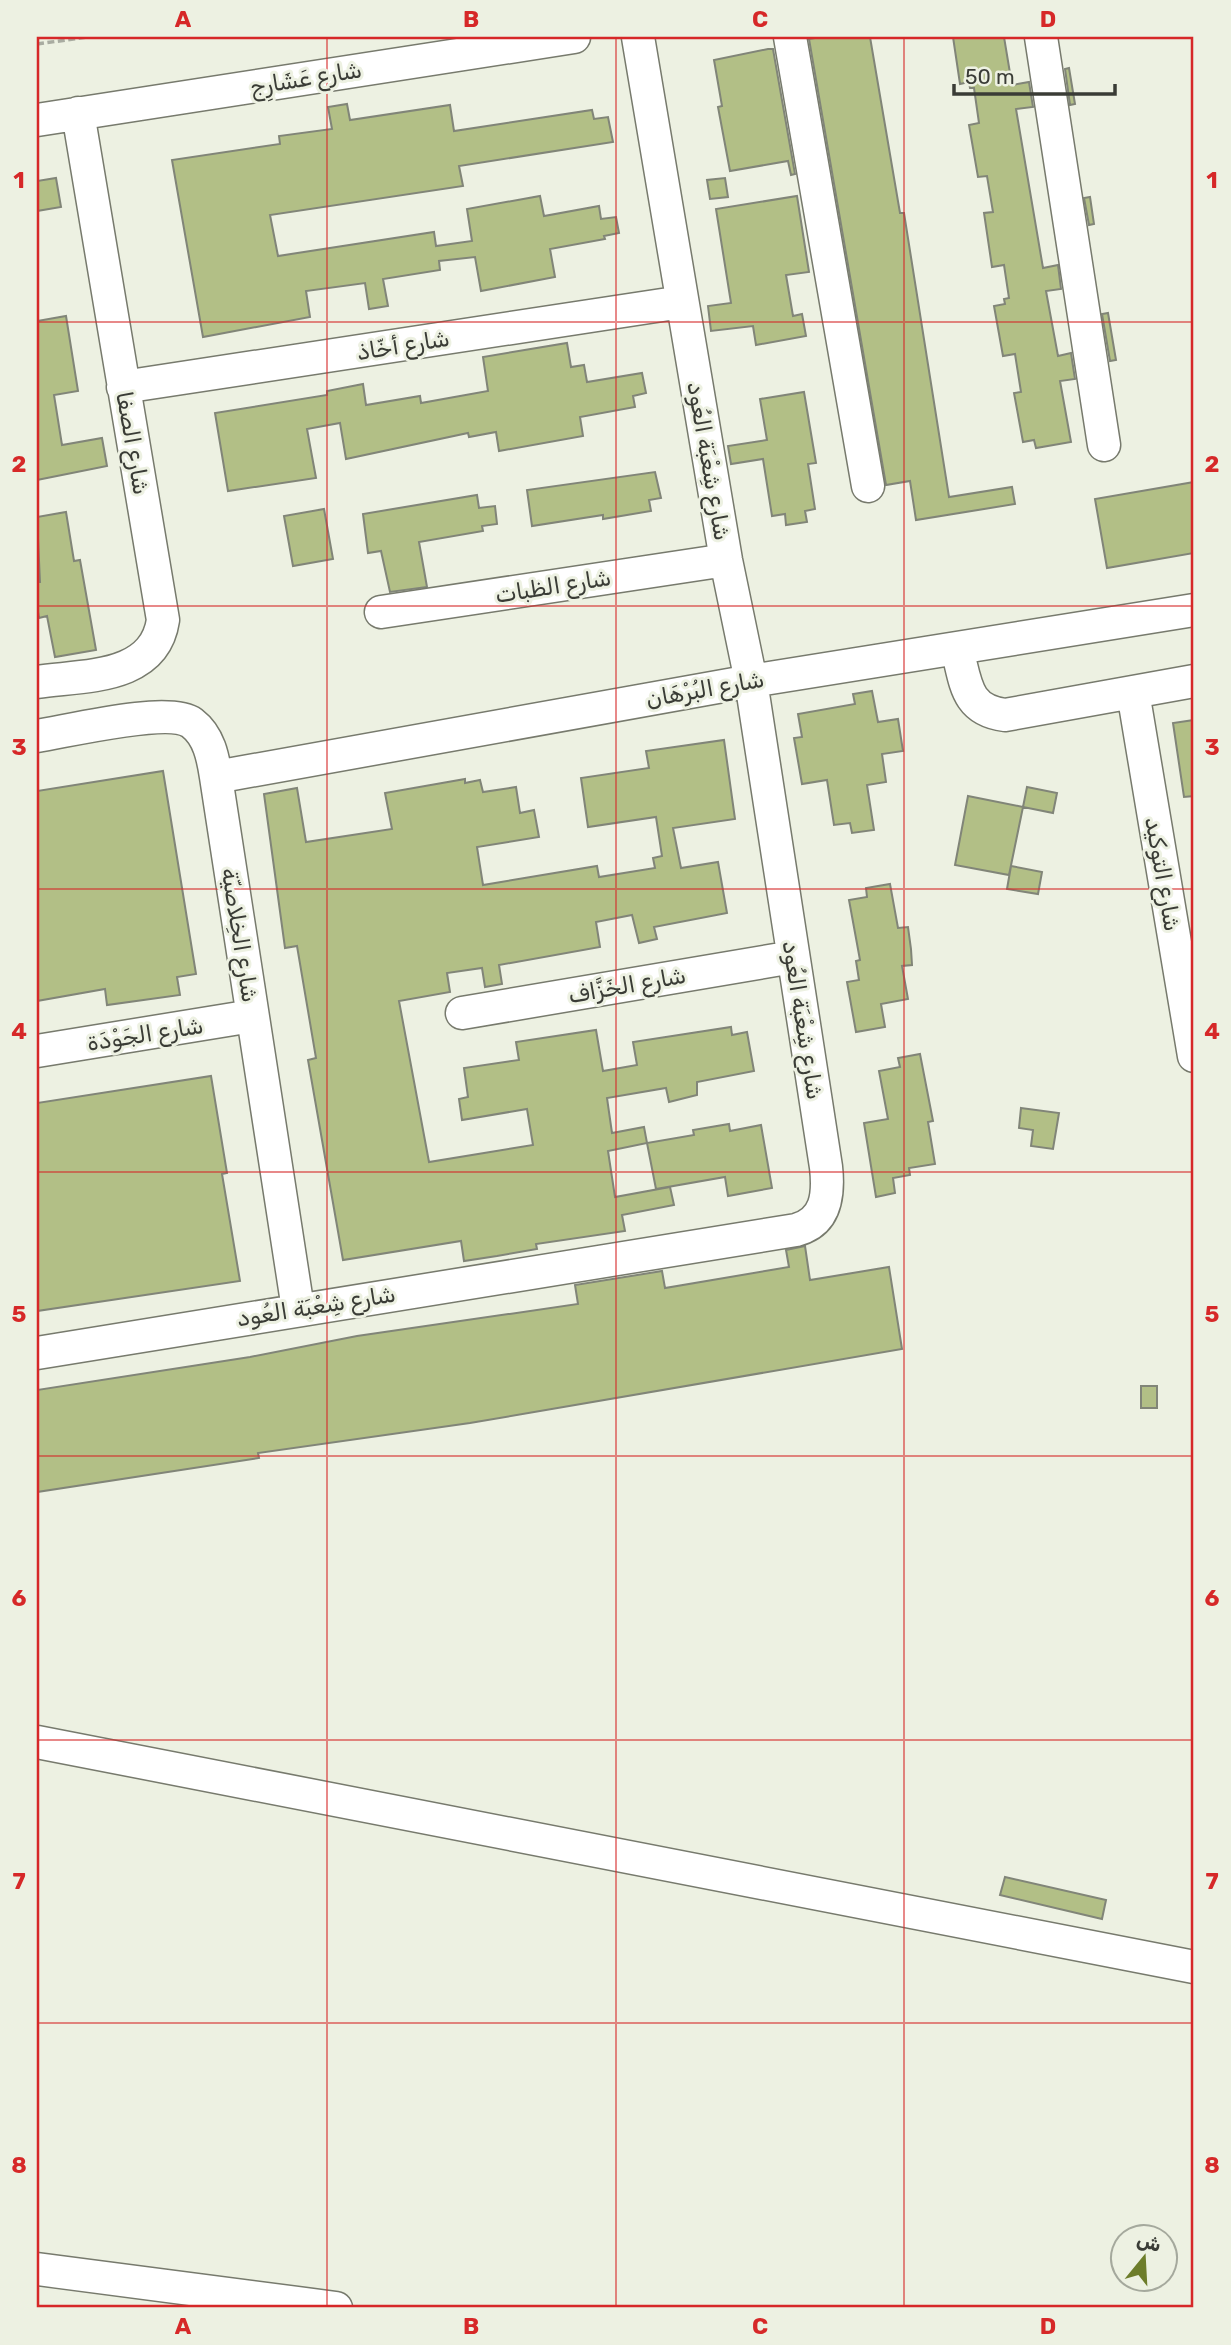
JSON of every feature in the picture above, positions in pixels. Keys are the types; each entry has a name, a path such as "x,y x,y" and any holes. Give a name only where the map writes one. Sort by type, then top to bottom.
{"street":[{"name":"شارع عَشَارِج","path":"37,120 574,37"},
{"name":"شارع شِعْبَة العُود","path":"37,1353 796,1230 813,1223 824,1210 827,1178 751,681 726,560 638,37"},
{"path":"790,37 868,486"},
{"path":"1041,37 1104,445"},
{"name":"شارع الصفا","path":"37,682 128,668 149,654 161,632 162,607 78,113"},
{"name":"شارع أخّاذ","path":"123,387 682,303"},
{"name":"شارع الظبات","path":"381,612 726,560"},
{"name":"شارع البُرْهَان","path":"216,777 751,681 1194,610"},
{"path":"957,649 972,699 992,713 1005,715 1194,681"},
{"name":"شارع التوكيد","path":"1133,692 1194,1056"},
{"name":"شارع الخِلاصيّة","path":"37,736 157,716 177,716 194,725 207,741 216,777 298,1309"},
{"name":"شارع الخَزَّاف","path":"462,1013 793,957"},
{"name":"شارع الجَوْدَة","path":"37,1051 252,1016"},
{"path":"37,1742 1194,1968"},
{"path":"37,2269 336,2308"}],"path":[{"path":"37,44 88,37"}],"building":[{"path":"870,37 900,213 904,213 949,497 1012,487 1015,504 916,520 910,481 886,485 809,39"},
{"path":"953,37 1004,37 1012,85 1029,82 1033,107 1016,109 1043,268 1058,265 1061,289 1046,291 1058,356 1071,353 1075,379 1060,381 1071,442 1036,448 1034,440 1023,442 1014,393 1021,392 1015,354 1003,356 994,306 1005,304 1004,299 1009,298 1004,265 992,267 984,213 993,212 987,176 978,177 969,125 979,123 974,88 970,88 969,82 960,84"},
{"path":"773,49 795,174 791,175 788,161 730,171 718,107 722,106 714,60"},
{"path":"1069,68 1075,104 1070,105 1065,69"},
{"path":"347,104 350,120 450,105 454,131 592,110 594,119 608,117 613,142 459,166 463,186 270,215 278,256 434,232 436,246 472,241 467,209 540,196 544,216 599,206 601,219 616,217 619,233 604,236 605,239 550,249 555,277 481,291 475,257 439,261 440,270 383,279 388,306 369,309 365,283 306,291 310,317 203,337 172,160 280,144 279,136 332,129 328,107"},
{"path":"56,178 61,207 37,211 37,181"},
{"path":"725,178 728,197 710,199 707,180"},
{"path":"797,196 809,272 786,275 793,316 802,314 806,336 756,345 753,326 711,331 708,306 731,303 716,209"},
{"path":"1090,197 1094,224 1089,225 1084,198"},
{"path":"1108,313 1116,360 1110,361 1102,314"},
{"path":"66,316 78,391 54,395 62,445 102,438 107,466 37,480 37,321"},
{"path":"567,343 571,367 584,365 587,382 642,373 646,393 633,396 635,407 580,417 583,436 499,451 496,432 469,437 468,433 346,459 340,423 307,429 316,478 228,491 215,413 327,395 327,391 363,384 366,405 420,396 421,403 488,391 483,357"},
{"path":"804,392 816,463 808,464 815,509 805,511 807,522 786,525 785,514 772,516 763,459 731,464 728,446 767,440 760,399"},
{"path":"655,472 661,498 649,500 651,511 532,526 527,490"},
{"path":"1194,482 1194,553 1107,568 1095,499"},
{"path":"477,495 479,508 495,506 497,524 482,526 483,531 419,542 427,587 390,592 381,551 368,553 363,514"},
{"path":"324,509 333,559 293,566 284,516"},
{"path":"66,512 74,561 80,560 96,650 55,657 47,616 39,618 37,606 37,582 40,582 37,517"},
{"path":"872,691 878,722 898,719 903,751 882,754 886,782 867,785 874,830 852,833 850,823 834,825 827,780 802,784 794,738 802,737 798,714 855,704 853,694"},
{"path":"1194,720 1194,796 1184,797 1173,723"},
{"path":"724,740 735,819 673,828 681,868 718,862 727,913 654,927 657,939 639,943 632,915 596,922 600,947 499,965 502,984 485,987 482,968 447,973 450,992 399,1001 429,1162 533,1145 527,1109 462,1120 459,1099 468,1097 464,1068 519,1060 516,1042 596,1030 603,1071 637,1065 633,1042 731,1027 732,1035 747,1032 754,1071 697,1082 697,1095 669,1102 666,1088 607,1098 612,1133 644,1127 647,1143 608,1151 615,1197 670,1187 674,1205 622,1215 625,1231 536,1244 537,1249 497,1256 464,1261 461,1241 343,1260 308,1060 316,1058 297,946 285,948 264,794 297,788 306,842 392,829 385,793 465,779 465,783 480,780 483,792 516,787 520,813 534,810 539,837 477,847 483,885 597,866 599,877 655,868 653,858 662,856 656,817 588,827 581,778 649,768 646,751"},
{"path":"163,771 196,974 177,977 180,995 107,1005 105,989 37,1001 37,791"},
{"path":"1027,787 1057,793 1053,813 1023,807"},
{"path":"968,796 1023,807 1009,875 955,865"},
{"path":"1011,866 1042,872 1038,894 1007,889"},
{"path":"890,884 898,928 908,927 912,965 902,966 908,999 881,1004 885,1027 856,1032 847,982 859,980 856,961 860,960 849,900 867,897 866,888"},
{"path":"920,1054 933,1121 928,1122 935,1164 909,1168 910,1175 893,1178 895,1193 876,1197 864,1123 888,1119 879,1071 900,1067 898,1058"},
{"path":"211,1076 227,1173 222,1174 240,1281 37,1311 37,1103"},
{"path":"1021,1108 1059,1113 1053,1149 1031,1146 1033,1130 1019,1128"},
{"path":"729,1124 730,1131 761,1125 772,1188 728,1196 725,1177 656,1189 647,1143 694,1135 693,1130"},
{"path":"805,1246 810,1280 889,1267 902,1349 470,1423 258,1453 259,1458 37,1492 37,1390 250,1357 357,1336 578,1304 575,1285 662,1271 665,1288 789,1267 786,1250"},
{"path":"1141,1386 1157,1386 1157,1408 1141,1408"},
{"path":"1005,1877 1106,1900 1102,1919 1000,1895"}]}
